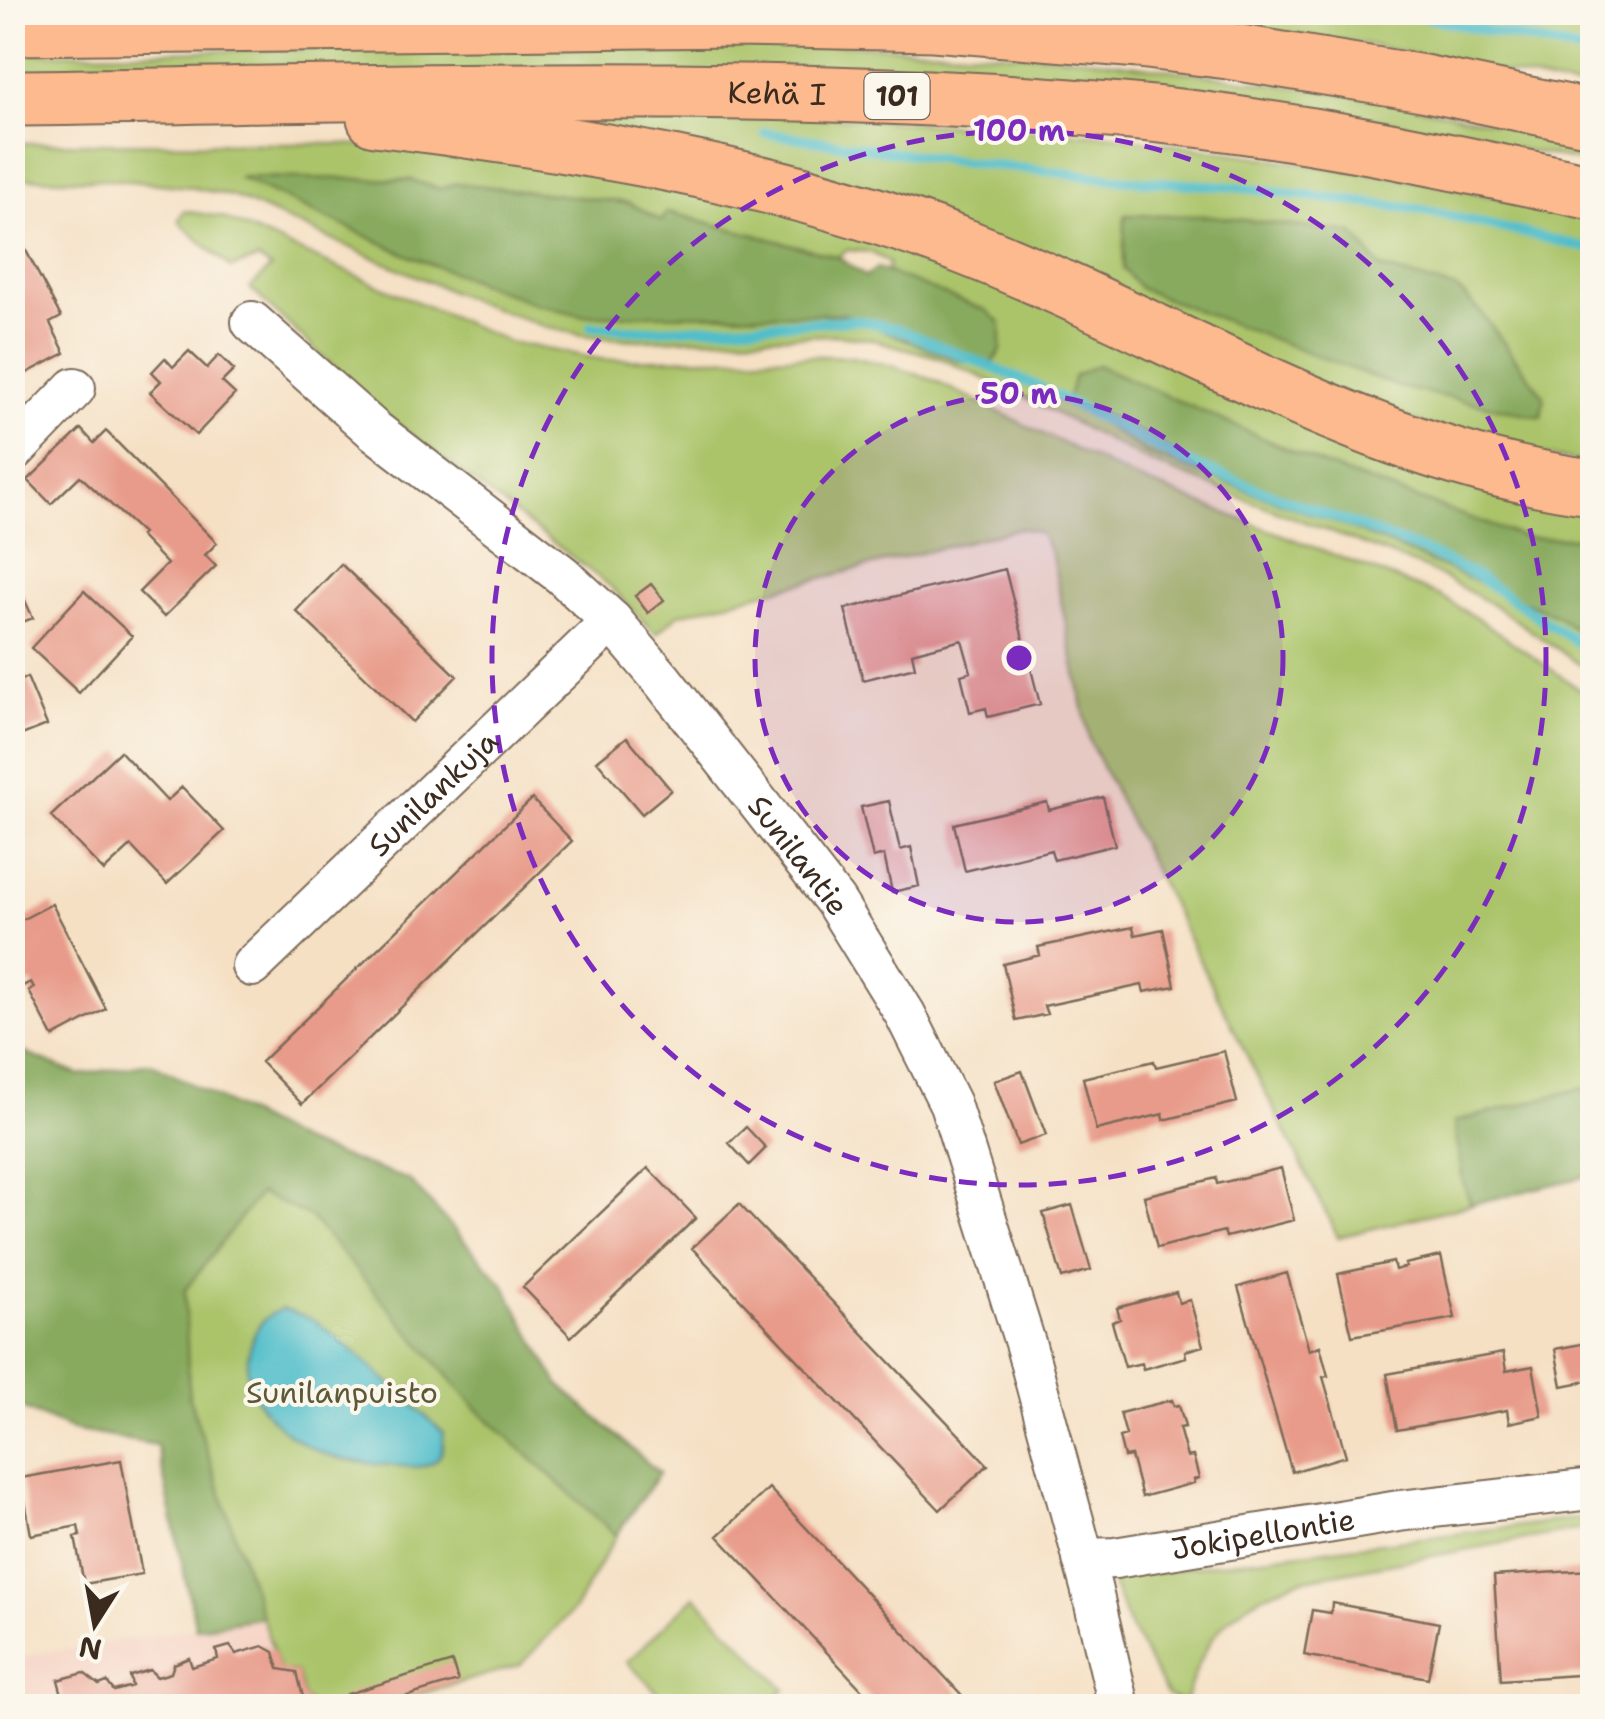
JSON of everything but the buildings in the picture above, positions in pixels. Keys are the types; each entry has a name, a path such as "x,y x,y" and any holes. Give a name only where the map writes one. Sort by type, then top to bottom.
{"highway":[{"path":"12,28 438,18 933,23 1140,40 1422,82 1592,118"},
{"name":"Kehä I","path":"12,98 740,89 1013,103 1161,116 1406,151 1592,192"},
{"path":"193,96 592,150 746,179 875,215 982,254 1331,410 1455,458 1502,472 1592,487"}],"street":[{"name":"Sunilantie","path":"252,322 374,430 562,574 612,621 835,901 910,1025 950,1104 1026,1346 1083,1559"},
{"path":"12,453 75,388"},
{"name":"Sunilankuja","path":"252,966 612,621"},
{"name":"Jokipellontie","path":"1083,1559 1115,1558 1399,1510 1592,1489"},
{"path":"1083,1559 1119,1706"}],"shaded area":[{"path":"262,1617 520,1665 379,1706 13,1706 13,1658"}],"green space":[{"path":"1118,13 1555,13 1592,21 1592,91 1359,43"},
{"path":"795,42 1078,57 1374,98 1592,143 1592,164 1370,118 13,73 13,54"},
{"path":"537,114 781,114 1109,135 1415,180 1592,218 1592,464 1481,444","holes":["1353,233 1381,268 1457,289 1480,311 1544,397 1541,417 1399,387"]},
{"path":"13,143 343,144 465,151 787,205 1592,511 1592,538 1526,538 1326,466 1146,454 1350,528 1558,616 1592,643 1592,673 1495,606 1429,570 1152,463 937,357 871,339 837,335 639,340 592,337 546,327 471,300 232,196 119,180 13,178","holes":["242,177 411,180 440,189 457,183 629,203 662,221 668,212 838,257 847,250 870,252 888,262 888,273 987,311 956,360 844,314 581,315 534,303 412,257"]},
{"path":"238,177 411,180 440,189 457,183 629,203 662,221 667,212 838,257 866,277 877,268 987,311 1001,323 1001,351 985,365 956,360 844,314 581,315 534,303 412,257"},
{"path":"184,211 221,217 509,342 605,360 821,356 852,357 892,366 933,380 1132,477 1440,596 1489,626 1592,698 1592,1107 1584,1089 1457,1135 1463,1182 1471,1204 1338,1237 1090,742 1052,556 1040,533 1020,528 679,614 656,634 610,586 380,411 250,288 271,268 258,259 231,268 181,224 179,219"},
{"path":"1125,215 1210,216 1353,233 1381,268 1457,289 1480,311 1544,397 1541,417 1399,387 1141,289 1123,269"},
{"path":"1097,365 1326,466 1526,538 1592,538 1592,643 1558,616 1350,528 1146,454 1067,400 1074,376"},
{"name":"Sunilanpuisto","path":"12,1048 79,1075 151,1063 302,1143 409,1180 504,1285 558,1384 659,1473 616,1536 575,1608 520,1665 379,1706 314,1706 303,1697 297,1672 279,1669 262,1617 196,1628 157,1445 73,1430 13,1404"},
{"path":"12,1048 79,1075 151,1063 302,1143 409,1180 504,1285 558,1384 659,1473 616,1535 477,1409 310,1217 260,1193 185,1290 189,1397 262,1617 196,1628 157,1445 73,1430 13,1404"},
{"path":"1583,1088 1592,1107 1592,1175 1471,1204 1463,1182 1454,1122"},
{"path":"1592,1517 1592,1527 1300,1580 1276,1590 1238,1611 1224,1624 1202,1657 1185,1702 1168,1696 1130,1627 1109,1577"},
{"path":"695,1596 785,1689 767,1706 671,1706 627,1662"}],"water":[{"path":"282,1309 313,1319 443,1432 439,1457 415,1467 341,1459 316,1450 285,1431 260,1404 248,1373 248,1356 258,1327"}],"waterway":[{"path":"1403,12 1592,54"},
{"path":"765,133 956,161 1424,210 1592,249"},
{"path":"591,326 640,330 859,320 900,330 1037,386 1183,461 1424,551 1478,577 1592,652"}]}
